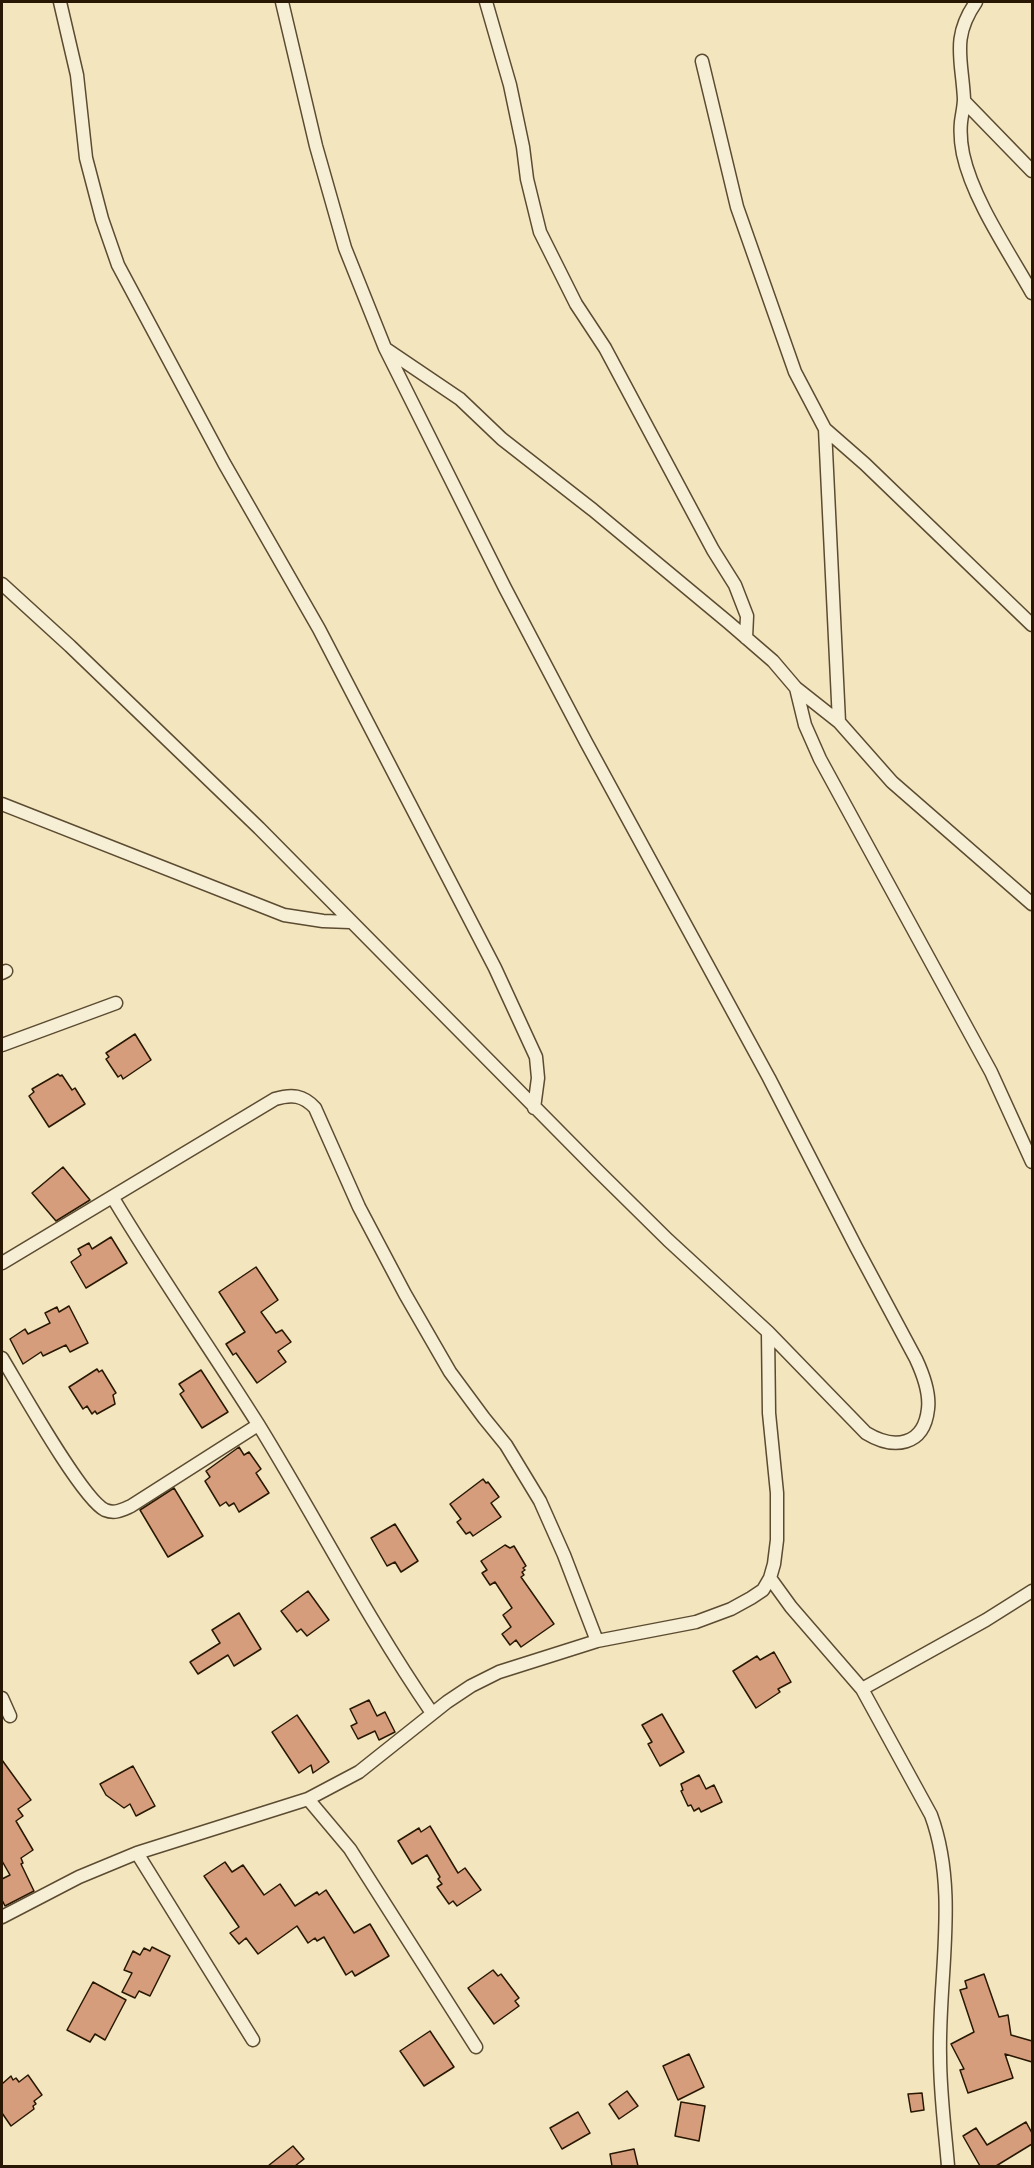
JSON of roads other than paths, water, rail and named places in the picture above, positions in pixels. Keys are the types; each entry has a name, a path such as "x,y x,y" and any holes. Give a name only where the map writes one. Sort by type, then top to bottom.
{"street":[{"path":"60,2 77,75 86,158 102,219 118,265 224,463 320,629 495,968 536,1057 538,1078 534,1108"},
{"path":"2,584 70,646 259,828 534,1108 668,1240 768,1332 866,1433 877,1440 899,1443 912,1440 921,1432 929,1407 922,1372 916,1359 769,1078 581,732 384,348 345,248 316,146 282,2"},
{"path":"486,2 510,85 527,179 540,232 576,304 605,348 713,550 735,585 747,616 746,638"},
{"path":"976,2 970,10 960,39 959,54 964,101 961,141 969,173 980,199 1032,293"},
{"path":"702,61 737,207 795,372 825,429 865,464 1032,624"},
{"path":"964,101 1032,171"},
{"path":"384,348 460,399 502,439 593,510 773,661 796,688 839,722 891,782 1032,904"},
{"path":"825,429 839,722"},
{"path":"796,688 806,725 820,759 992,1072 1032,1162"},
{"path":"2,804 284,915 323,921 350,922"},
{"path":"2,1045 116,1003"},
{"path":"2,1263 274,1099 288,1095 307,1099 315,1108 359,1207 450,1372 506,1445 540,1501 564,1555 597,1641"},
{"path":"113,1198 150,1260 258,1425 384,1639 432,1713"},
{"path":"2,1917 79,1877 137,1853 308,1799 359,1772 381,1757 432,1713 471,1686 491,1676 597,1641 705,1619 731,1609 763,1590 774,1564 777,1540 777,1494 769,1413 768,1332"},
{"path":"2,1358 78,1479 100,1507 108,1511 118,1512 131,1506 258,1425"},
{"path":"770,1578 791,1607 862,1689 931,1815 942,1848 945,1898 940,2058 948,2166"},
{"path":"862,1689 986,1620 1032,1591"},
{"path":"2,1698 10,1716"},
{"path":"308,1799 350,1849 476,2047"},
{"path":"137,1853 254,2040"}]}
